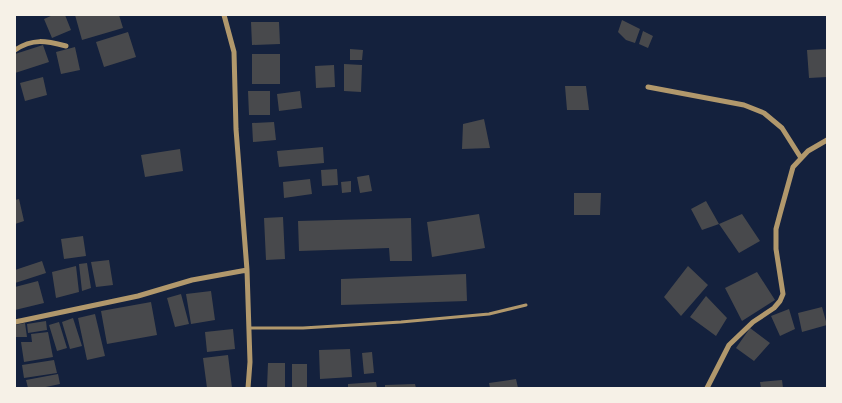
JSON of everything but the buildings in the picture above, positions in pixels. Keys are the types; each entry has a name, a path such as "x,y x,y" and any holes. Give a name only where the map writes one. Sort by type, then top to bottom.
{"street":[{"path":"224,15 234,52 236,129 247,270 250,362 248,388"},
{"path":"15,50 27,43 45,41 66,46"},
{"path":"648,87 744,105 764,113 782,128 801,158"},
{"path":"707,388 730,344 753,322 774,308 780,301 783,294 776,249 776,228 794,168 808,152 827,140"},
{"path":"15,322 138,296 192,280 247,270"}],"lane":[{"path":"248,328 303,328 410,321 489,314 526,305"}]}
